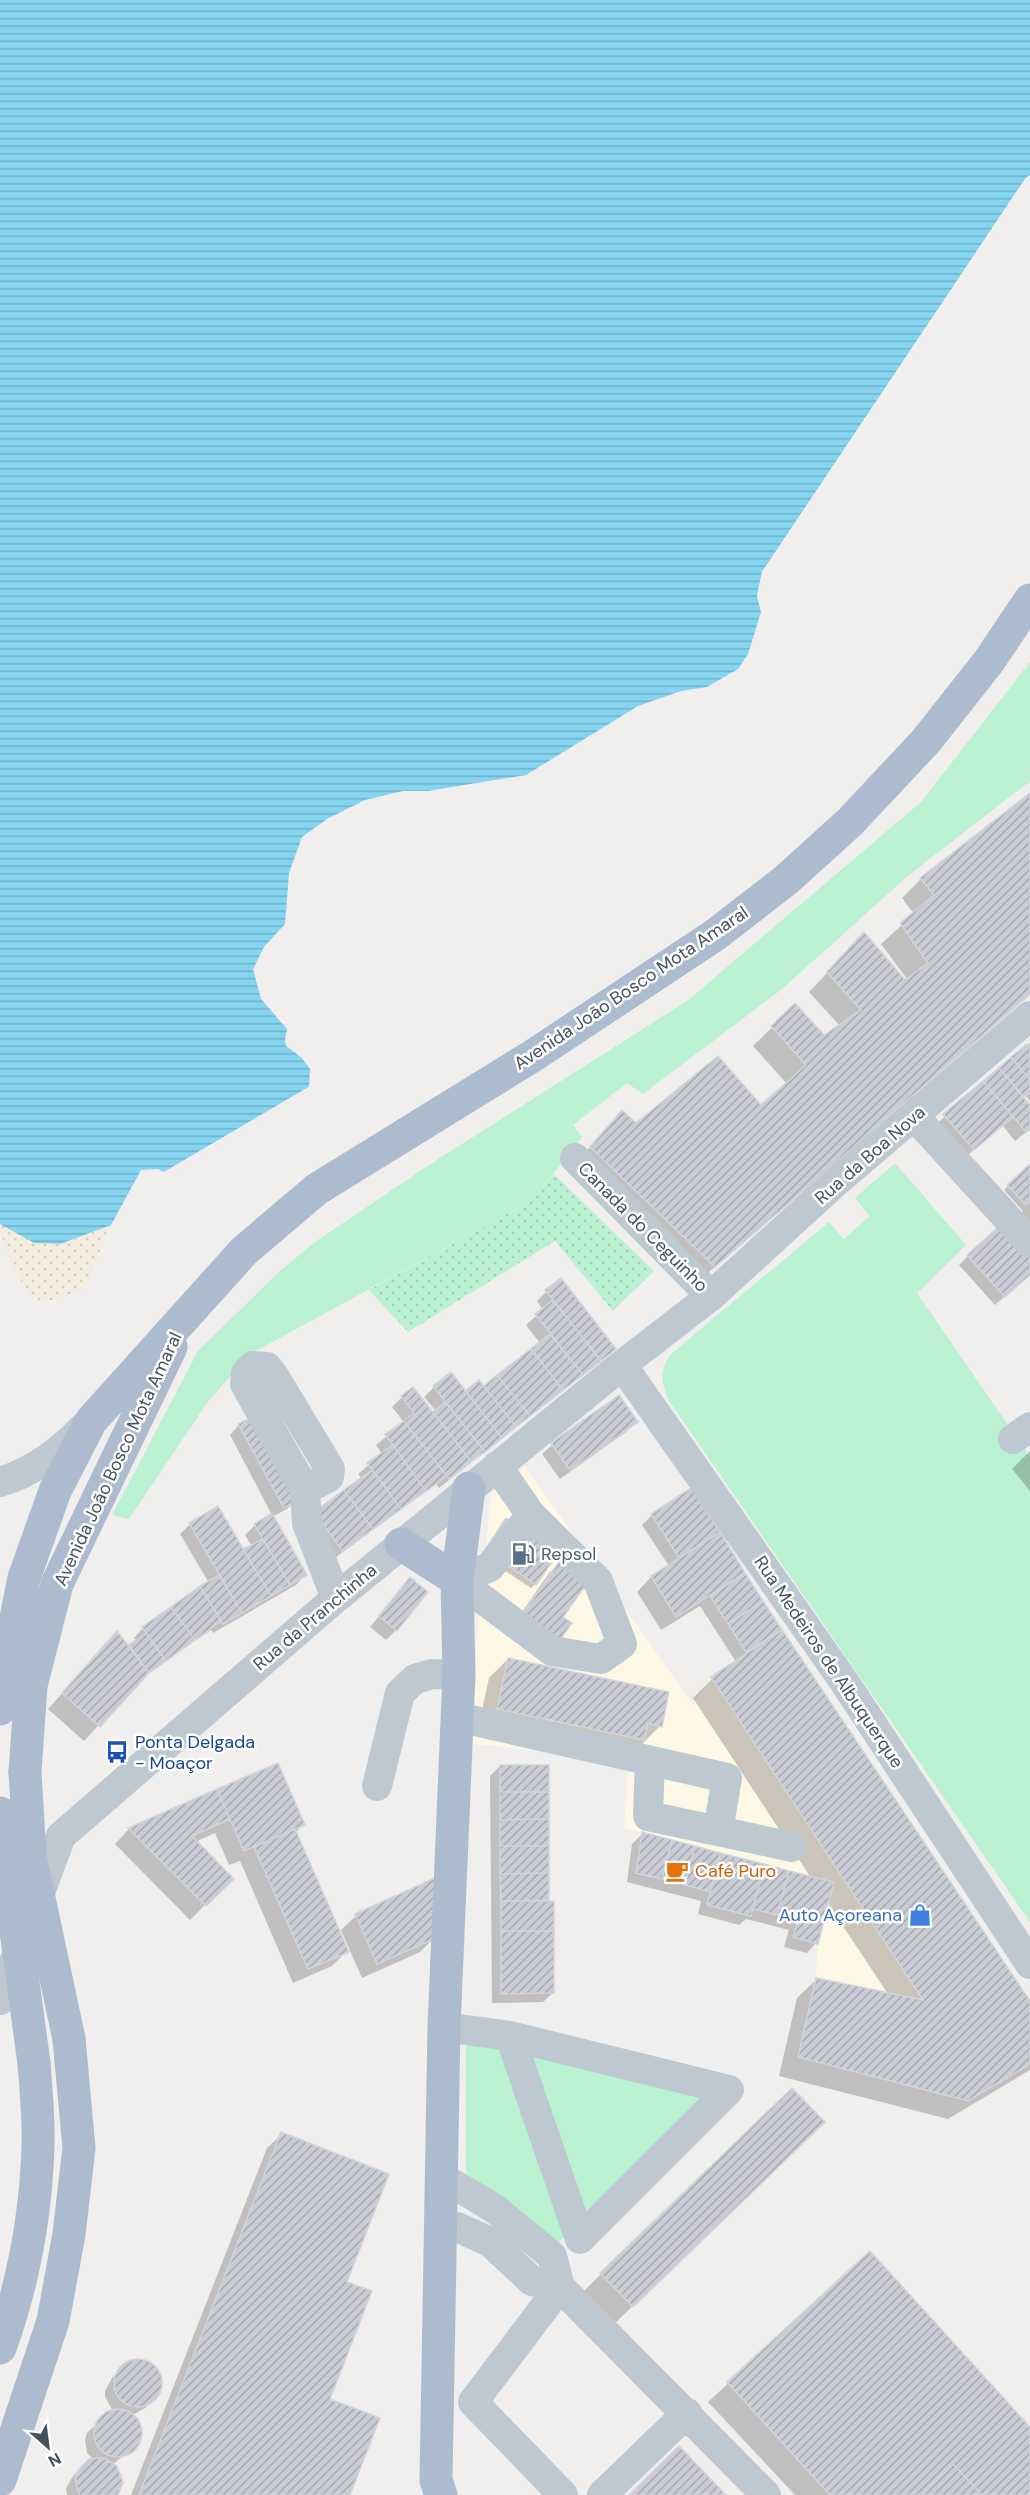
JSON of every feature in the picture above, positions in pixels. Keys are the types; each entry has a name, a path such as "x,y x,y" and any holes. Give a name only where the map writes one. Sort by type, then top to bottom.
{"main road":[{"name":"Avenida João Bosco Mota Amaral","path":"0,1709 4,1672 24,1578 55,1491 91,1421 244,1251 317,1189 534,1055 716,935 786,880 850,822 926,741 989,661 1030,600"},
{"name":"Avenida João Bosco Mota Amaral","path":"0,2480 53,2321 69,2234 79,2148 69,2039 30,1856 25,1772 31,1686 57,1584 183,1321"},
{"path":"441,2495 436,2480 444,2027 459,1675 457,1580 469,1488"},
{"path":"401,1544 457,1580"},
{"path":"0,1813 34,2063 38,2145 34,2211 13,2312 0,2348"}],"street":[{"name":"Rua da Boa Nova","path":"711,1296 837,1182 1030,1016"},
{"path":"914,1116 1030,1243"},
{"name":"Canada do Ceguinho","path":"575,1158 711,1296"},
{"name":"Rua da Pranchinha","path":"0,2000 61,1836 401,1544 711,1296"},
{"name":"Rua Medeiros de Albuquerque","path":"622,1365 843,1680 1030,1964"},
{"path":"0,1482 19,1477 62,1450 91,1421"},
{"path":"457,1580 552,1651 600,1659 622,1644 598,1581 531,1515 497,1466"},
{"path":"305,1490 307,1523 336,1598"},
{"path":"457,1580 490,1567 531,1515"},
{"path":"377,1786 400,1693 415,1680 432,1674 459,1675"},
{"path":"457,1717 727,1778 718,1832"},
{"path":"650,1761 648,1816 792,1847"},
{"path":"444,2027 510,2036 729,2090 580,2239 560,2286 474,2402"},
{"path":"510,2036 580,2239"},
{"path":"441,2179 495,2209 552,2256 560,2286 766,2495"},
{"path":"440,2225 457,2227 489,2242 532,2281 560,2286"},
{"path":"437,2397 454,2394 464,2396 474,2402 563,2495"},
{"path":"602,2495 687,2413"}],"shaded area":[{"path":"525,1466 693,1705 711,1677 782,1630 1030,2001 1030,2064 968,2101 798,2057 816,1978 818,1944 834,1882 624,1828 628,1771 549,1752 467,1743 491,1494"}],"green space":[{"path":"1030,662 1030,781 909,875 782,989 643,1094 627,1083 573,1125 582,1137 533,1200 252,1353 209,1400 129,1519 112,1515 198,1351 281,1270 315,1242 432,1163 687,1001 921,802"},
{"path":"895,1163 966,1245 917,1293 1030,1457 1030,1922 669,1401 662,1377 664,1366 671,1354 829,1222 844,1239 870,1216 855,1198"},
{"path":"554,1174 654,1271 613,1311 555,1241 408,1332 369,1290 533,1200"},
{"path":"466,2044 524,2048 705,2093 552,2249 466,2173"}],"sand":[{"path":"0,1224 34,1243 60,1244 111,1225 84,1288 57,1299 40,1302 25,1287 15,1270 0,1231"}],"water":[{"path":"0,0 1030,0 1030,175 1025,179 762,572 757,596 761,612 748,654 738,669 707,687 681,691 638,706 526,775 428,791 403,791 365,800 327,819 302,837 289,873 285,924 264,947 253,969 261,999 287,1029 286,1046 301,1057 310,1069 309,1087 164,1172 158,1169 141,1170 111,1225 60,1244 34,1243 0,1224"}],"pier":[{"path":"1030,175 1030,179 765,573 760,596 763,616 757,596 762,572 1025,179"},
{"path":"312,1085 311,1089 166,1175 164,1172"}],"building":[{"path":"1030,793 1030,994 715,1267 590,1147 622,1110 636,1123 718,1056 761,1105 806,1065 771,1026 795,1003 824,1035 861,1010 827,972 864,932 905,980 928,963 900,923 934,895 920,878"},
{"path":"1027,1044 1030,1048 1030,1080 1011,1057"},
{"path":"1011,1057 1030,1080 1030,1092 1024,1097 999,1068"},
{"path":"999,1068 1030,1105 1030,1129 1026,1132 983,1081"},
{"path":"983,1081 1013,1117 974,1150 943,1114"},
{"path":"1030,1164 1030,1202 1026,1205 1007,1185"},
{"path":"1006,1220 1024,1242 986,1276 967,1255"},
{"path":"1024,1242 1030,1248 1030,1275 1005,1297 986,1276"},
{"path":"561,1278 616,1349 601,1361 545,1290"},
{"path":"553,1300 601,1361 583,1375 535,1314"},
{"path":"550,1334 583,1375 563,1390 531,1349"},
{"path":"531,1349 563,1390 530,1416 497,1375"},
{"path":"451,1372 502,1438 485,1452 433,1386"},
{"path":"497,1375 530,1416 516,1427 484,1386"},
{"path":"479,1380 516,1427 502,1438 465,1391"},
{"path":"413,1387 471,1461 449,1479 404,1421 414,1413 401,1396"},
{"path":"619,1395 638,1422 570,1470 551,1443"},
{"path":"445,1402 485,1452 471,1461 433,1412"},
{"path":"254,1416 299,1500 284,1508 238,1424"},
{"path":"404,1421 447,1476 426,1491 385,1434"},
{"path":"393,1445 426,1491 401,1509 367,1463"},
{"path":"372,1470 401,1509 373,1529 344,1490"},
{"path":"691,1488 720,1532 679,1558 651,1514"},
{"path":"344,1490 373,1529 342,1551 314,1512"},
{"path":"218,1506 271,1596 242,1613 189,1523"},
{"path":"272,1513 307,1575 290,1585 254,1524"},
{"path":"506,1518 558,1553 536,1585 485,1550"},
{"path":"720,1532 745,1573 676,1617 651,1576"},
{"path":"263,1539 290,1585 271,1596 243,1549"},
{"path":"559,1562 588,1582 563,1617 572,1623 559,1641 522,1615"},
{"path":"745,1573 763,1601 728,1624 710,1596"},
{"path":"219,1575 242,1613 223,1624 200,1586"},
{"path":"410,1577 428,1592 397,1631 379,1616"},
{"path":"200,1586 221,1621 195,1640 171,1607"},
{"path":"763,1601 782,1630 746,1652 728,1624"},
{"path":"171,1607 195,1640 166,1661 142,1627"},
{"name":"Auto Açoreana","path":"782,1630 1030,2001 1030,2064 968,2101 798,2057 816,1978 923,2000 711,1677"},
{"path":"117,1631 149,1673 100,1727 62,1693"},
{"path":"146,1633 166,1661 149,1673 129,1645"},
{"path":"508,1658 669,1692 662,1727 648,1723 644,1740 497,1709"},
{"path":"278,1763 305,1825 244,1851 217,1789"},
{"path":"500,1765 549,1765 549,1792 500,1792"},
{"path":"217,1789 230,1819 192,1836 234,1879 206,1906 128,1828"},
{"path":"500,1792 549,1792 549,1819 500,1820"},
{"path":"549,1819 549,1846 500,1846 500,1820"},
{"path":"295,1829 349,1952 308,1969 254,1847"},
{"path":"642,1832 672,1840 662,1879 636,1873"},
{"path":"672,1840 695,1846 685,1885 662,1879"},
{"path":"500,1846 549,1846 549,1873 500,1874"},
{"path":"695,1846 720,1853 710,1892 685,1885"},
{"path":"720,1853 764,1864 751,1916 707,1905"},
{"path":"764,1864 789,1871 777,1915 753,1909"},
{"path":"789,1871 834,1882 818,1944 793,1937 798,1920 777,1915"},
{"path":"549,1873 549,1900 501,1901 500,1874"},
{"path":"435,1878 436,1938 377,1964 355,1914"},
{"path":"501,1901 554,1901 554,1931 501,1931"},
{"path":"501,1931 554,1931 554,1993 501,1994"},
{"path":"792,2088 825,2122 633,2307 600,2273"},
{"path":"281,2132 389,2174 347,2282 372,2291 330,2399 380,2418 350,2495 139,2495"},
{"path":"870,2251 1030,2427 1030,2495 1013,2493 1010,2495 982,2495 953,2464 921,2495 830,2495 727,2382"},
{"path":"138,2359 155,2366 162,2383 155,2400 138,2407 121,2400 114,2383 121,2366"},
{"path":"118,2409 135,2416 142,2433 135,2450 118,2457 101,2450 94,2433 101,2416"},
{"path":"679,2446 726,2495 629,2495"},
{"path":"104,2458 117,2466 123,2482 118,2495 80,2495 78,2492 75,2477 78,2470 89,2459"},
{"path":"953,2464 982,2495 921,2495"}],"place":[{"name":"Repsol","path":"523,1554"},
{"name":"Ponta Delgada - Moaçor","path":"117,1752"},
{"name":"Café Puro","path":"677,1871"},
{"name":"Auto Açoreana","path":"920,1915"}]}
